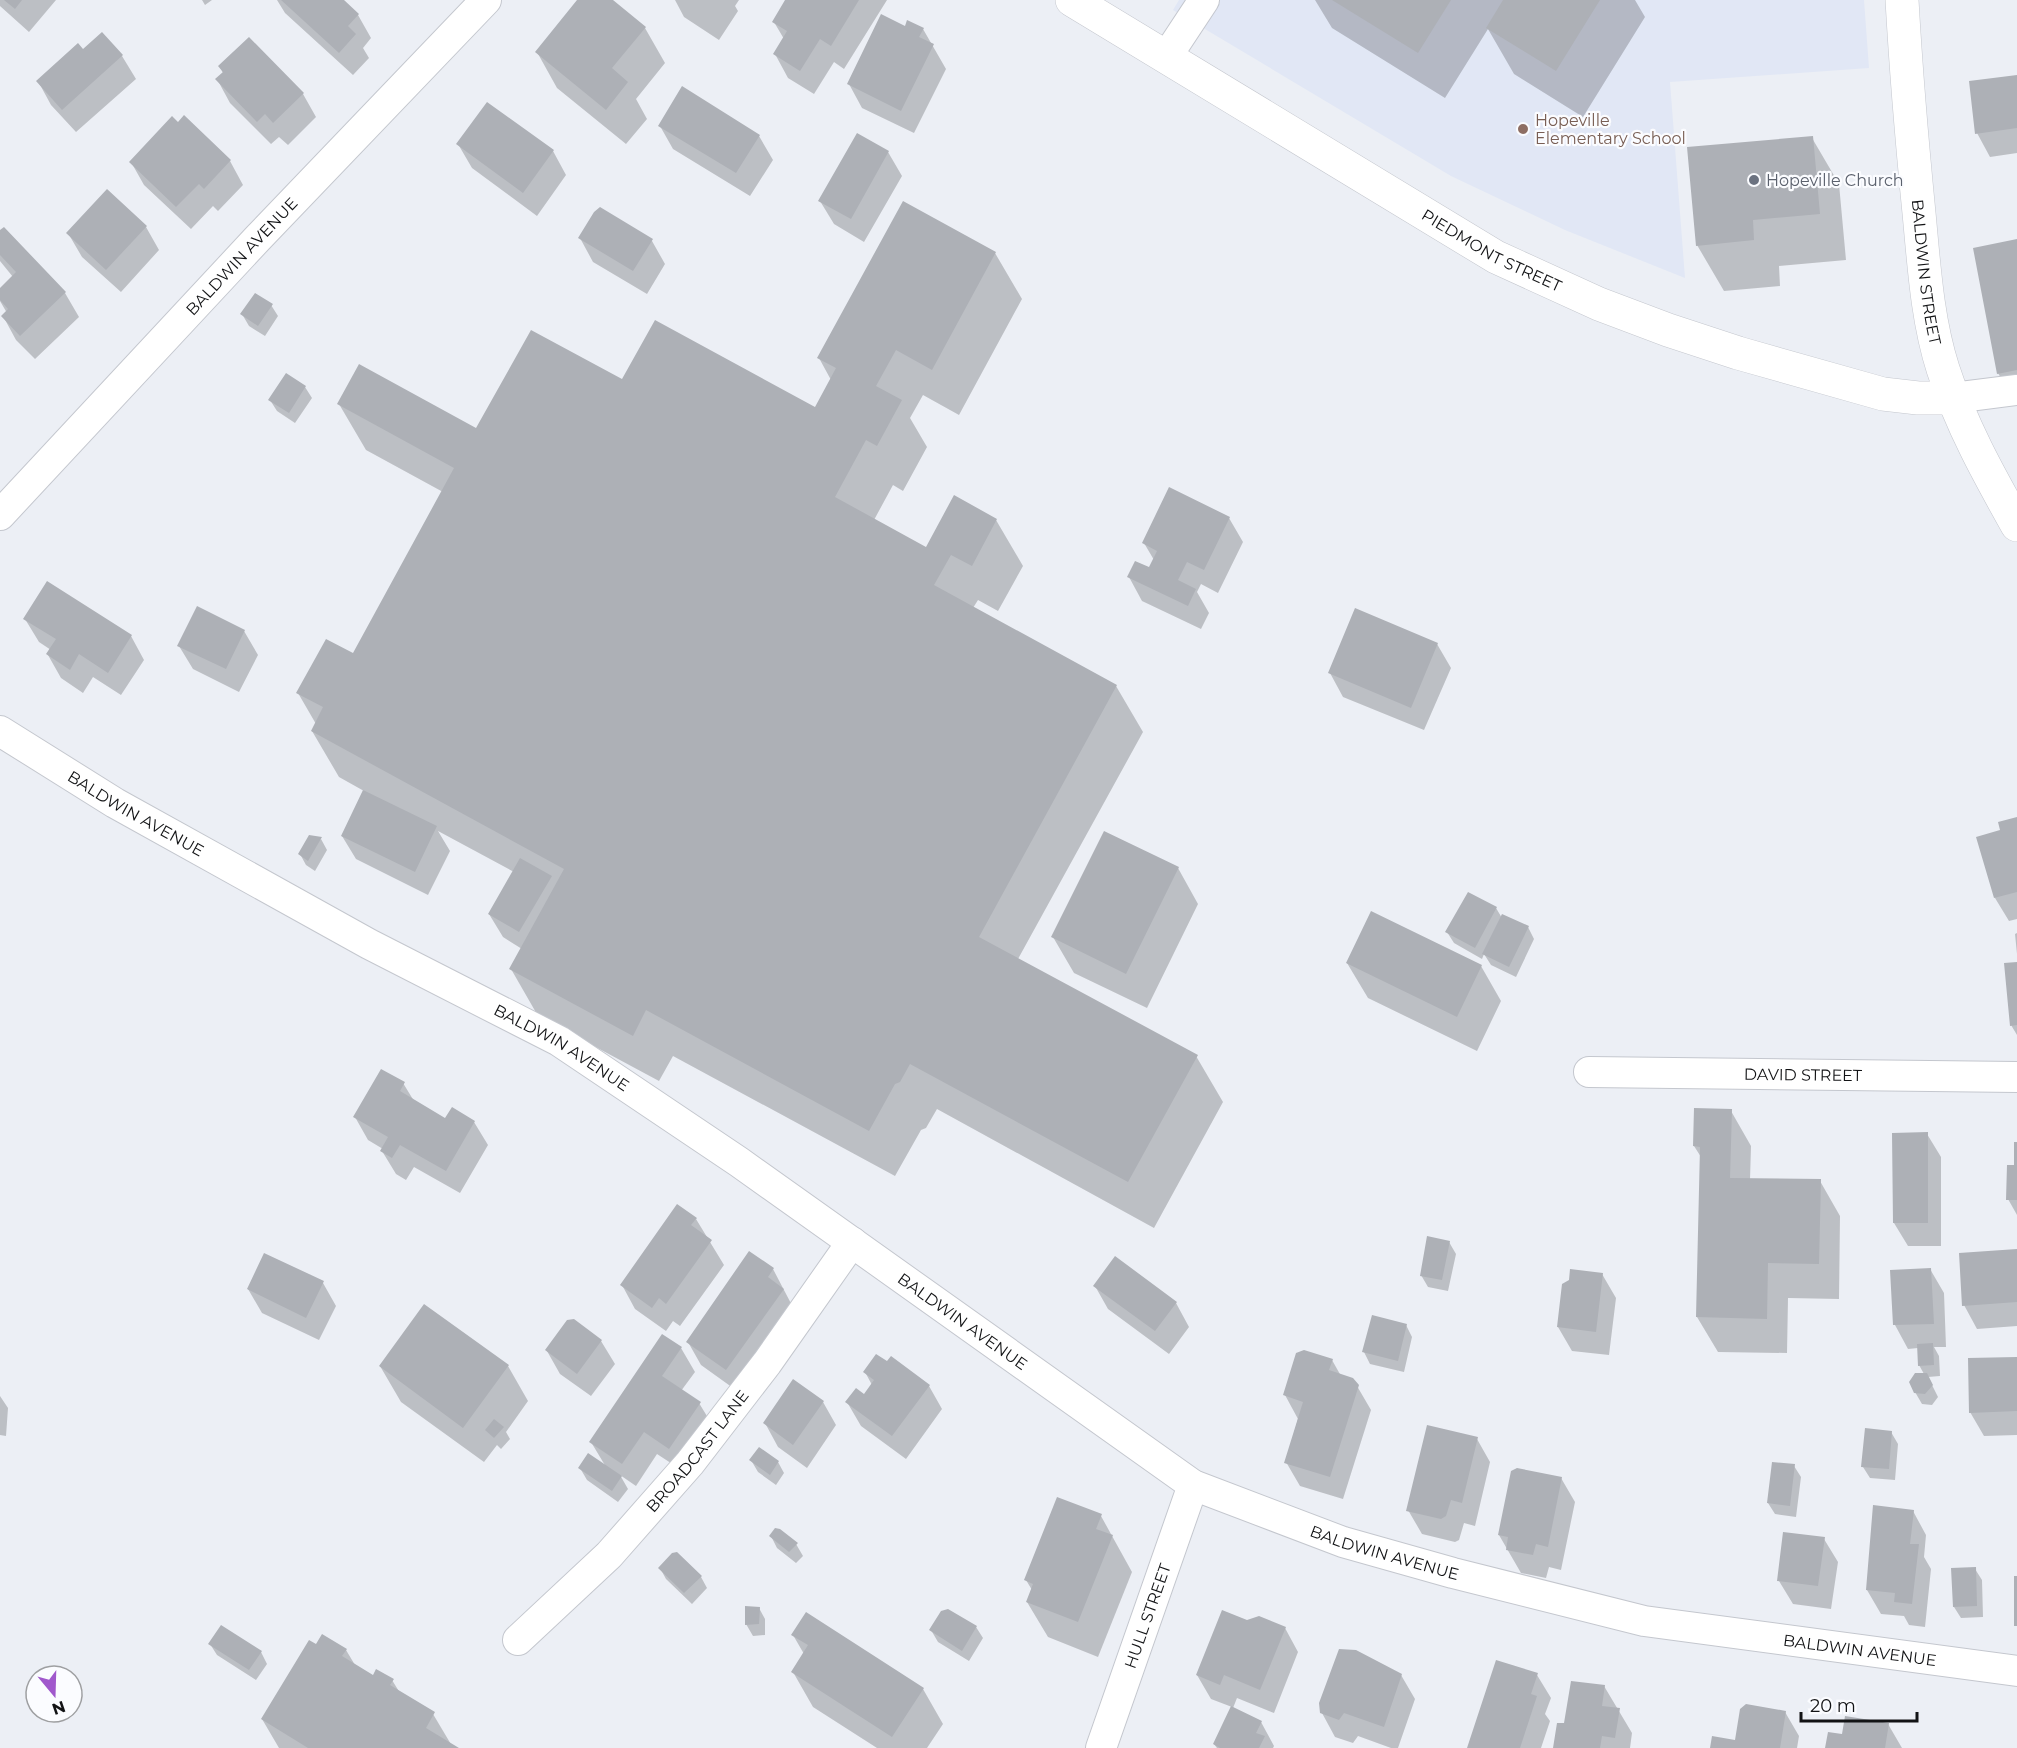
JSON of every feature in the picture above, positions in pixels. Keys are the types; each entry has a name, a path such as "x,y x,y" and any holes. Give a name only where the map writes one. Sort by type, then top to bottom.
{"street":[{"name":"BALDWIN AVENUE","path":"0,515 258,238 486,0"},
{"name":"PIEDMONT STREET","path":"1072,0 1496,257 1542,279 1668,330 1821,378 1899,397 1953,398"},
{"path":"1167,56 1204,0"},
{"name":"BALDWIN STREET","path":"1902,0 1913,155 1927,291 1936,342 1953,398 1974,447 2017,525"},
{"path":"1953,398 2017,390"},
{"name":"BALDWIN AVENUE","path":"0,730 115,803 369,944 559,1041 739,1162 1193,1485 1343,1542 1453,1573 1644,1621 2017,1671"},
{"name":"DAVID STREET","path":"1589,1072 2017,1077"},
{"name":"BROADCAST LANE","path":"518,1640 609,1555 690,1462 768,1363 852,1242"},
{"name":"HULL STREET","path":"1101,1748 1193,1485"}],"shaded area":[{"name":"Hopeville Elementary School","path":"1179,0 1864,0 1869,68 1670,82 1685,278 1565,230 1451,176 1173,10"}],"building":[{"path":"4,0 22,0 15,9"},
{"path":"281,0 344,0 359,14 348,26 356,34 339,53"},
{"path":"577,0 613,0 646,27 612,68 628,82 606,110 535,52"},
{"path":"785,0 859,0 831,46 820,39 800,71 773,54 787,31 772,22"},
{"path":"1332,0 1451,0 1418,53"},
{"path":"1503,0 1600,0 1556,71 1486,28"},
{"path":"881,14 905,26 907,20 924,28 919,37 934,44 901,111 847,84"},
{"path":"102,32 123,55 62,110 36,81 78,43 83,49"},
{"path":"249,37 304,93 273,123 265,114 257,122 215,79 223,72 218,66"},
{"path":"2017,75 2017,128 1975,134 1969,81"},
{"path":"682,86 760,135 736,173 658,126"},
{"path":"487,102 554,150 523,193 456,144"},
{"path":"184,115 231,160 204,189 199,184 176,207 129,162 172,116 178,122"},
{"path":"857,133 889,151 851,219 818,201"},
{"name":"Hopeville Church","path":"1813,136 1820,214 1753,220 1754,240 1696,246 1687,147"},
{"path":"107,189 147,226 106,270 66,233"},
{"path":"903,201 996,252 932,370 896,350 876,386 902,400 877,446 866,440 835,497 926,547 954,495 997,519 972,566 951,555 934,585 1117,685 979,937 1198,1055 1128,1182 910,1064 900,1082 895,1084 869,1131 646,1010 633,1036 509,969 564,869 311,731 323,707 296,693 326,639 353,653 454,468 337,404 359,364 476,428 531,330 622,379 655,320 815,407 836,368 817,358"},
{"path":"600,207 653,239 633,271 578,238 594,212"},
{"path":"4,227 66,292 20,336 1,316 8,309 0,300 0,288 16,272 0,255 0,230"},
{"path":"2017,239 2017,370 1997,374 1973,248"},
{"path":"255,293 273,304 258,326 240,314"},
{"path":"286,373 306,386 289,413 268,400"},
{"path":"1169,487 1230,517 1204,570 1187,562 1178,580 1196,589 1188,606 1127,577 1135,561 1149,567 1157,551 1142,543"},
{"path":"47,581 132,635 108,673 79,654 70,670 46,654 56,639 23,619"},
{"path":"197,606 245,630 226,669 177,646"},
{"path":"1355,608 1438,643 1411,708 1328,673"},
{"path":"363,790 437,826 415,872 341,836"},
{"path":"2017,817 2017,892 1994,898 1976,837 2000,830 1998,822"},
{"path":"1104,831 1179,867 1126,974 1051,937"},
{"path":"309,835 322,837 308,861 298,854"},
{"path":"520,858 552,876 519,932 488,914"},
{"path":"1468,892 1497,907 1475,948 1445,932"},
{"path":"1371,911 1482,965 1457,1017 1346,963"},
{"path":"1502,914 1529,926 1509,967 1482,954"},
{"path":"2017,962 2017,1025 2010,1026 2004,963"},
{"path":"381,1069 405,1082 400,1091 445,1118 452,1107 475,1121 446,1171 400,1145 392,1158 380,1151 388,1137 353,1117"},
{"path":"1694,1108 1732,1109 1730,1178 1821,1179 1819,1264 1768,1263 1767,1319 1696,1317 1700,1147 1693,1146"},
{"path":"1928,1132 1928,1223 1893,1223 1892,1133"},
{"path":"2014,1142 2017,1142 2017,1200 2006,1200 2007,1165 2014,1165"},
{"path":"677,1204 697,1218 691,1225 712,1240 666,1304 659,1298 652,1308 620,1285"},
{"path":"1427,1236 1450,1241 1442,1280 1420,1276"},
{"path":"2017,1249 2017,1302 1962,1306 1959,1253"},
{"path":"749,1251 774,1268 768,1277 784,1289 726,1370 686,1342"},
{"path":"264,1253 324,1281 306,1318 247,1289"},
{"path":"1115,1256 1177,1302 1155,1331 1093,1286"},
{"path":"1931,1268 1934,1324 1893,1325 1890,1270"},
{"path":"1570,1269 1603,1273 1596,1332 1557,1327 1562,1284 1569,1280"},
{"path":"424,1304 509,1365 463,1428 379,1366"},
{"path":"1372,1315 1407,1324 1398,1361 1362,1352"},
{"path":"574,1319 602,1340 577,1374 545,1350 567,1320"},
{"path":"662,1334 682,1347 662,1376 701,1402 669,1449 644,1432 622,1464 589,1442"},
{"path":"1933,1343 1934,1365 1918,1366 1917,1344"},
{"path":"1304,1350 1333,1359 1329,1370 1353,1378 1359,1385 1330,1477 1284,1463 1303,1402 1283,1395 1296,1353"},
{"path":"876,1354 887,1361 891,1356 930,1385 892,1436 845,1402 856,1388 864,1394 874,1380 863,1372"},
{"path":"2017,1357 2017,1411 1969,1413 1968,1358"},
{"path":"1915,1373 1927,1373 1933,1385 1925,1394 1914,1393 1909,1382"},
{"path":"793,1379 824,1401 793,1445 763,1423"},
{"path":"494,1419 504,1427 494,1438 485,1430"},
{"path":"1427,1425 1478,1437 1462,1503 1451,1500 1446,1516 1441,1519 1406,1511"},
{"path":"1865,1428 1892,1431 1889,1469 1861,1467"},
{"path":"759,1447 779,1461 770,1475 749,1460"},
{"path":"588,1453 622,1476 612,1491 578,1468"},
{"path":"1772,1462 1795,1464 1790,1506 1767,1503"},
{"path":"1517,1468 1562,1477 1548,1547 1536,1544 1533,1555 1506,1550 1508,1537 1498,1535 1511,1471"},
{"path":"1057,1497 1102,1514 1096,1529 1113,1535 1078,1622 1026,1602 1033,1584 1024,1580"},
{"path":"1873,1505 1914,1510 1910,1544 1919,1544 1912,1604 1894,1602 1895,1593 1866,1590"},
{"path":"775,1528 780,1529 798,1543 789,1552 769,1536"},
{"path":"1783,1532 1825,1537 1818,1586 1777,1581"},
{"path":"677,1552 702,1576 684,1593 658,1568 672,1553"},
{"path":"1976,1567 1977,1606 1953,1607 1951,1568"},
{"path":"2014,1576 2017,1576 2017,1626 2014,1626"},
{"path":"745,1606 760,1607 759,1624 745,1625"},
{"path":"948,1609 977,1626 962,1651 929,1630 941,1611"},
{"path":"1222,1610 1247,1620 1259,1616 1286,1627 1260,1690 1224,1675 1220,1685 1196,1675"},
{"path":"806,1612 924,1688 892,1737 791,1672 808,1645 791,1635"},
{"path":"221,1625 262,1651 249,1670 208,1644"},
{"path":"322,1634 347,1649 342,1656 373,1675 376,1669 394,1679 390,1685 435,1712 426,1728 459,1748 308,1748 261,1719 309,1640 316,1644"},
{"path":"1339,1649 1356,1650 1402,1674 1384,1727 1344,1713 1339,1720 1320,1713 1319,1703"},
{"path":"1496,1660 1538,1673 1531,1694 1537,1696 1520,1748 1467,1748"},
{"path":"1571,1681 1605,1685 1602,1706 1620,1708 1615,1738 1602,1736 1600,1748 1553,1748 1557,1723 1564,1723"},
{"path":"1746,1704 1786,1711 1780,1748 1710,1748 1712,1736 1735,1740 1740,1709"},
{"path":"1231,1706 1262,1721 1256,1733 1265,1736 1259,1748 1220,1748 1213,1744"},
{"path":"1845,1716 1889,1723 1885,1748 1825,1748 1828,1732 1842,1734"}],"place":[{"name":"Hopeville Elementary School","path":"1523,129"},
{"name":"Hopeville Church","path":"1754,180"}]}
